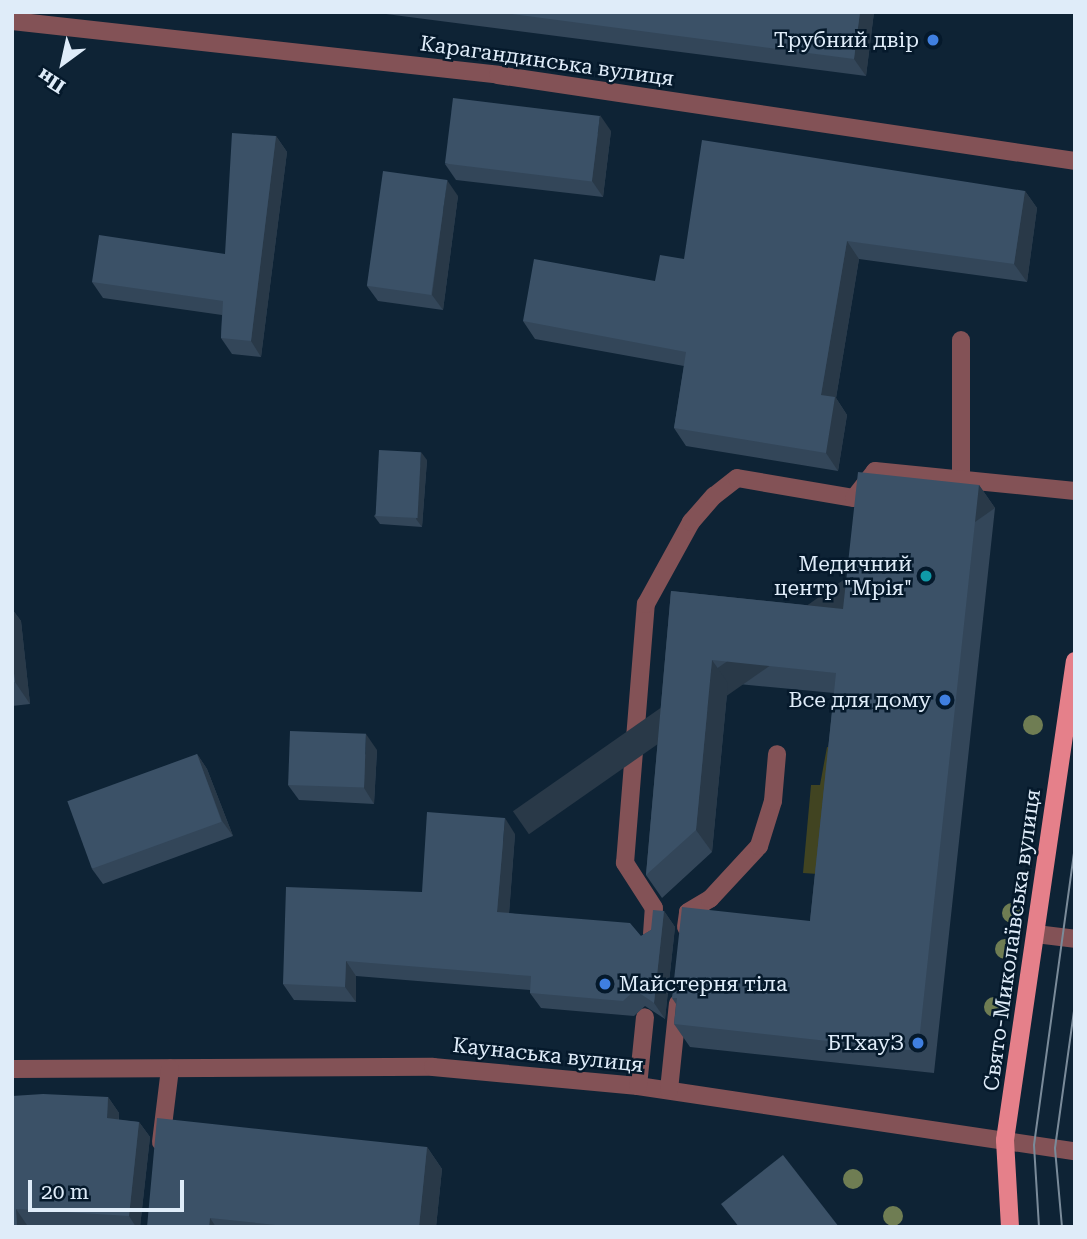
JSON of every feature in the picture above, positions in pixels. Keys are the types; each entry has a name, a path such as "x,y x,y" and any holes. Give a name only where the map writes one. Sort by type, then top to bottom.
{"main road":[{"name":"Свято-Миколаївська вулиця","path":"1010,1227 1005,1140 1075,661"}],"street":[{"name":"Карагандинська вулиця","path":"12,21 499,75 1075,161"},
{"path":"961,340 961,480"},
{"path":"652,940 654,908 625,863 646,604 691,522 737,478 854,498 875,471 1075,491"},
{"path":"684,953 688,912 710,899 759,846 773,801 777,754"},
{"path":"1036,934 1075,939"},
{"path":"669,1090 681,981"},
{"path":"638,1086 645,1017"},
{"name":"Каунаська вулиця","path":"12,1069 433,1067 669,1090 1075,1151"},
{"path":"159,1161 170,1069"}],"green space":[{"path":"827,747 847,750 833,875 803,873 811,785 820,785"}],"building":[{"path":"496,12 860,12 854,59"},
{"path":"453,98 600,116 592,182 445,164"},
{"path":"232,133 276,136 251,341 221,338 223,301 92,282 99,235 225,254"},
{"path":"702,140 1025,191 1014,264 847,241 821,395 835,397 826,453 674,428 686,352 523,321 534,259 655,281 660,255 684,259"},
{"path":"383,171 447,180 431,295 367,286"},
{"path":"379,450 421,452 417,518 376,516"},
{"path":"858,472 979,485 918,1051 674,1024 677,998 672,998 682,907 810,921 836,673 712,660 696,830 646,875 671,591 843,609"},
{"path":"12,657 15,682 12,682"},
{"path":"290,731 366,734 364,788 288,785"},
{"path":"197,754 222,822 92,869 67,801"},
{"path":"427,812 505,818 497,912 630,923 641,936 651,930 653,910 664,911 654,1003 635,990 623,1001 530,993 531,976 346,961 345,987 283,984 286,887 422,892"},
{"path":"43,1094 108,1097 107,1118 139,1122 129,1216 16,1209 17,1227 12,1227 12,1096"},
{"path":"157,1118 427,1147 419,1227 295,1227 210,1218 209,1227 147,1227"},
{"path":"783,1155 839,1227 739,1227 721,1204"}],"tram line":[{"path":"1039,1227 1034,1145 1075,846"},
{"path":"1062,1227 1055,1148 1075,1004"}],"place":[{"name":"Трубний двір","path":"933,40"},
{"name":"Медичний центр \"Мрія\"","path":"926,576"},
{"name":"Все для дому","path":"945,700"},
{"name":"Майстерня тіла","path":"605,984"},
{"name":"БТхауЗ","path":"918,1043"}]}
